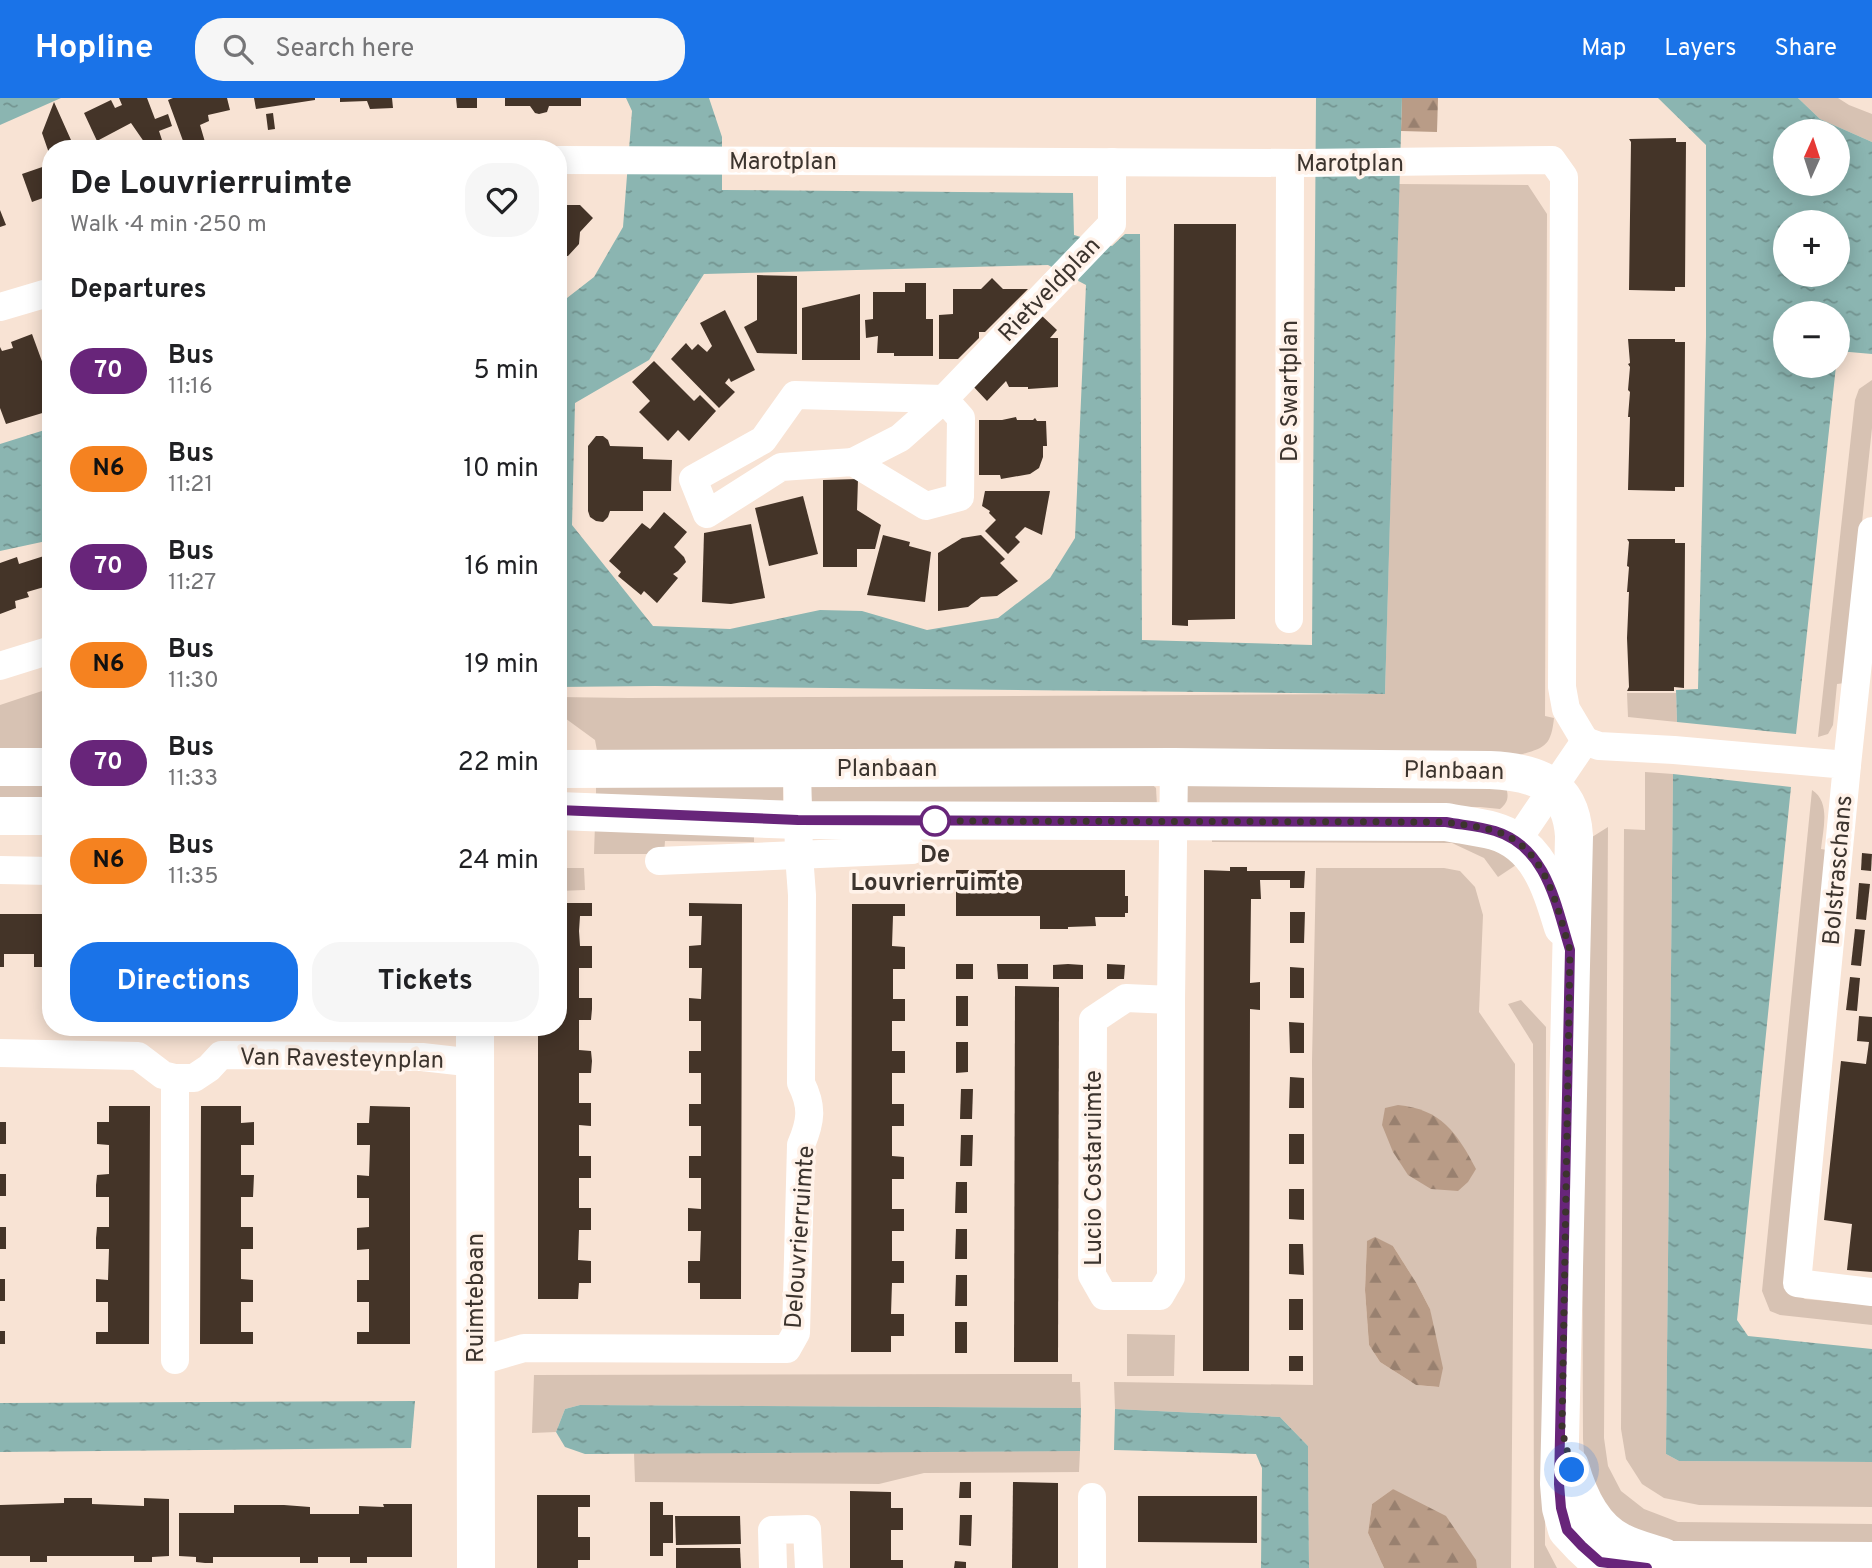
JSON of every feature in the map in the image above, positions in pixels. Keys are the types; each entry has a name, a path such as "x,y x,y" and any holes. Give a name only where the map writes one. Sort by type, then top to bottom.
{"street":[{"name":"Marotplan","path":"567,160 1297,163 1552,160 1564,177 1563,687 1566,709 1585,741"},
{"name":"Rietveldplan","path":"944,399 795,395 763,440 693,479 707,514 781,467 853,462 900,438 944,399 1112,224 1112,162"},
{"name":"De Swartplan","path":"1289,619 1297,163"},
{"path":"0,307 42,295"},
{"path":"853,462 926,506 960,496 961,418 944,399"},
{"path":"763,440 781,467"},
{"path":"1847,765 1872,531"},
{"path":"0,666 42,653"},
{"name":"Bolstraschans","path":"1585,741 1599,746 1847,765 1797,1283 1872,1292"},
{"path":"1517,841 1585,741"},
{"path":"0,767 42,767"},
{"name":"Planbaan","path":"567,769 1174,767 1517,771 1555,787"},
{"name":"Lucio Costaruimte","path":"1171,1000 1126,998 1093,1020 1092,1275 1104,1296 1160,1296 1171,1278 1174,767"},
{"name":"Delouvrierruimte","path":"476,1362 524,1348 787,1349 796,1333 801,1145 809,1124 809,1099 801,1083 803,895 798,837 797,769"},
{"path":"1555,787 1569,807 1573,820 1562,1430 1577,1490 1597,1523 1619,1542 1657,1565 1872,1561"},
{"path":"567,812 912,850"},
{"path":"0,816 42,816"},
{"path":"659,861 798,837 1173,821 1446,822 1496,831 1517,841 1537,860 1550,887 1570,950"},
{"path":"0,870 42,870"},
{"name":"Ruimtebaan","path":"475,1045 476,1568"},
{"name":"Van Ravesteynplan","path":"175,1078 194,1078 209,1068 221,1055 422,1057 475,1045"},
{"path":"0,1053 138,1056 163,1075 175,1078 175,1360"},
{"path":"1092,1497 1092,1568"},
{"path":"773,1568 772,1530 807,1529 809,1568"}],"shaded area":[{"path":"1798,98 1838,98 1872,114 1872,142 1850,132 1850,119 1820,119"},
{"path":"1399,184 1528,185 1547,214 1545,716 1554,718 1551,735 1541,748 1519,755 598,756 595,740 567,720 567,697 1385,694"},
{"path":"1872,380 1872,428 1845,683 1837,684 1833,725 1828,734 1818,737 1855,400 1859,389"},
{"path":"42,691 42,750 0,750 0,705"},
{"path":"1627,693 1676,693 1677,722 1628,717"},
{"path":"1645,772 1673,774 1666,1454 1679,1461 1872,1462 1872,1507 1699,1505 1664,1498 1642,1484 1626,1459 1621,1429 1624,829 1645,830"},
{"path":"0,776 42,776 42,801 0,801"},
{"path":"1145,778 1156,788 1157,806 812,805 810,787"},
{"path":"1195,779 1505,784 1508,795 1507,801 1500,809 1185,805 1185,787"},
{"path":"596,780 783,787 783,807 596,801"},
{"path":"1812,790 1822,801 1824,809 1821,849 1827,850 1793,1293 1805,1299 1872,1305 1872,1325 1780,1315 1770,1311 1762,1291"},
{"path":"595,824 754,828 754,842 665,841 664,854 594,854"},
{"path":"1608,827 1604,1438 1608,1466 1621,1491 1644,1509 1678,1522 1872,1524 1872,1543 1663,1543 1616,1517 1599,1498 1587,1473 1583,1439 1581,844"},
{"path":"1212,828 1468,830 1522,861 1498,877 1484,858 1452,843 1212,842"},
{"path":"567,868 584,868 585,890 567,891"},
{"path":"1316,868 1444,868 1460,871 1475,887 1483,915 1479,1012 1515,1064 1511,1568 1477,1568 1475,1560 1393,1489 1372,1504 1368,1533 1384,1568 1309,1568 1308,1446 1280,1417 1115,1409 1114,1382 1313,1385 1312,1061","holes":["1367,1242 1393,1246 1430,1309 1438,1387 1416,1385 1380,1362 1369,1345 1365,1290"]},
{"path":"1521,1000 1546,1027 1545,1545 1557,1568 1534,1568 1533,1044 1508,1004"},
{"path":"1127,1334 1175,1335 1174,1376 1127,1376"},
{"path":"1072,1374 1072,1382 1080,1382 1081,1408 580,1405 565,1409 556,1432 532,1433 534,1375"},
{"path":"1080,1451 1079,1472 924,1473 879,1484 635,1482 634,1453"}],"green space":[{"path":"1402,98 1438,98 1437,132 1401,131"},
{"path":"1398,1105 1413,1107 1437,1118 1462,1144 1476,1169 1458,1191 1431,1189 1408,1175 1393,1152 1382,1125 1385,1108"},
{"path":"1375,1237 1393,1246 1430,1309 1443,1368 1439,1387 1416,1385 1380,1362 1369,1345 1365,1290 1367,1241"},
{"path":"1393,1489 1446,1516 1476,1560 1477,1568 1384,1568 1368,1533 1372,1504"}],"water":[{"path":"0,98 61,98 0,125"},
{"path":"626,98 709,98 722,137 722,190 1073,193 1074,235 1112,246 1125,234 1140,234 1142,640 1312,645 1316,98 1402,98 1385,694 567,687 567,298 594,277 623,227 632,111","holes":["1048,265 1086,285 1075,538 1050,578 998,618 927,630 862,611 820,610 730,629 653,626 572,525 575,403 649,360 704,274"]},
{"path":"1658,98 1798,98 1820,119 1773,119 1773,196 1850,196 1850,132 1872,142 1872,354 1850,352 1850,301 1773,301 1773,378 1835,378 1796,734 1677,722 1676,690 1698,689 1706,336 1706,145"},
{"path":"42,431 42,542 0,551 0,444"},
{"path":"1673,774 1791,787 1737,1320 1748,1336 1872,1349 1872,1462 1679,1461 1666,1454"},
{"path":"415,1401 411,1448 0,1452 0,1403"},
{"path":"580,1405 1081,1408 1080,1451 585,1454 565,1447 556,1432 565,1409"},
{"path":"1115,1409 1280,1417 1308,1446 1309,1568 1261,1568 1262,1468 1256,1454 1114,1450"}],"building":[{"path":"119,98 147,98 155,119 168,114 172,126 159,131 162,140 143,140 131,123 97,140 84,113 111,100 115,108 122,105"},
{"path":"227,98 230,110 208,115 209,121 200,125 204,140 183,140 168,100"},
{"path":"254,98 315,98 315,100 256,109"},
{"path":"340,98 392,98 393,108 370,109 367,101 340,102"},
{"path":"456,98 477,98 477,108 457,108"},
{"path":"505,98 581,98 581,106 549,106 547,112 539,114 530,106 505,106"},
{"path":"54,102 71,140 44,140 42,133"},
{"path":"273,113 275,129 268,130 266,114"},
{"path":"1676,138 1676,142 1686,142 1685,287 1675,287 1675,291 1629,290 1629,139"},
{"path":"42,167 42,198 32,202 22,174"},
{"path":"567,205 580,205 593,218 580,232 579,244 568,256"},
{"path":"0,210 6,225 0,227"},
{"path":"1174,224 1236,224 1235,619 1188,620 1188,626 1172,625"},
{"path":"757,275 797,276 797,354 757,353 744,327 757,320"},
{"path":"992,278 1003,289 1028,289 985,332 979,332 979,338 958,359 939,359 939,315 953,314 953,289 981,289"},
{"path":"905,283 926,283 926,319 933,319 933,356 877,353 878,336 866,338 865,320 873,319 873,292 905,292"},
{"path":"860,294 860,360 802,360 802,308"},
{"path":"725,310 755,370 731,382 729,378 725,383 735,392 719,408 671,359 686,343 692,350 698,344 707,352 712,346 700,323"},
{"path":"1041,315 1057,330 1050,338 1058,338 1058,387 1009,387 1006,381 987,401 971,384"},
{"path":"32,334 42,361 42,413 6,424 0,408 0,347 2,351 13,348 11,342"},
{"path":"1628,339 1675,339 1675,342 1685,342 1684,487 1675,487 1675,491 1628,490"},
{"path":"654,361 694,401 700,395 716,411 689,441 678,430 668,441 639,412 650,401 632,382"},
{"path":"1016,417 1017,420 1035,418 1037,421 1046,421 1047,446 1043,446 1039,468 1030,474 1001,479 1000,475 979,475 979,420"},
{"path":"596,436 603,436 610,446 643,447 643,459 672,460 671,491 643,491 643,511 610,511 603,522 590,517 588,446"},
{"path":"858,479 857,510 881,525 875,549 857,549 857,567 823,567 823,480"},
{"path":"985,491 1050,491 1042,535 1025,527 1015,537 1020,542 1008,554 985,531 996,520 990,511 982,506"},
{"path":"803,496 818,554 769,566 755,508"},
{"path":"664,512 687,532 674,547 686,562 673,574 678,578 657,603 644,591 641,595 618,576 621,572 609,561 642,523 650,529"},
{"path":"751,524 765,598 731,604 702,602 704,533"},
{"path":"883,535 910,542 909,546 931,552 925,602 867,595"},
{"path":"981,535 1005,559 1000,563 1018,581 997,596 981,597 968,607 938,611 938,553 962,538"},
{"path":"1627,539 1675,539 1675,543 1685,543 1684,688 1674,687 1674,691 1627,691"},
{"path":"17,557 19,564 42,557 42,588 27,592 29,597 15,601 16,608 0,614 0,563"},
{"path":"1862,853 1872,854 1871,871 1861,870"},
{"path":"1230,867 1247,867 1247,871 1305,871 1304,888 1290,888 1290,880 1260,880 1261,899 1251,899 1250,983 1260,982 1260,1010 1250,1009 1249,1371 1203,1371 1204,870 1230,871"},
{"path":"956,870 1125,870 1128,913 1125,913 1125,917 1095,917 1096,926 1068,929 1040,929 1040,916 956,916"},
{"path":"1859,883 1870,884 1866,920 1856,919"},
{"path":"567,903 592,903 592,916 580,916 579,931 580,946 592,946 592,968 579,968 579,998 592,998 592,1009 591,1020 579,1020 579,1050 591,1051 592,1061 591,1073 579,1073 579,1103 591,1103 591,1126 579,1125 579,1156 591,1156 591,1178 579,1178 579,1208 591,1208 591,1230 579,1230 578,1260 591,1261 591,1283 579,1283 578,1299 538,1299 538,1036 567,1036"},
{"path":"689,903 742,904 741,1299 700,1299 700,1283 688,1283 688,1261 700,1261 701,1231 688,1231 688,1208 701,1209 701,1178 689,1178 689,1156 701,1156 701,1126 689,1126 689,1104 701,1104 701,1073 689,1073 689,1051 701,1051 701,1021 689,1021 689,998 701,999 702,968 689,968 689,946 701,945 702,916 689,916"},
{"path":"852,904 905,904 905,916 893,916 892,946 905,947 905,969 893,969 893,999 905,999 905,1021 892,1021 892,1051 905,1051 905,1073 892,1073 892,1104 904,1104 904,1126 892,1126 892,1156 904,1157 904,1179 892,1179 892,1209 904,1209 904,1231 892,1231 892,1261 904,1261 904,1283 892,1283 891,1314 904,1314 904,1336 891,1336 891,1352 851,1352"},
{"path":"1290,912 1305,912 1304,943 1290,943"},
{"path":"0,914 42,914 42,967 34,967 34,954 4,954 4,967 0,967"},
{"path":"1855,929 1865,930 1861,966 1851,965"},
{"path":"956,964 973,964 973,979 956,979"},
{"path":"997,964 1028,964 1028,979 998,979"},
{"path":"1107,964 1125,965 1124,979 1107,979"},
{"path":"1053,965 1083,965 1083,979 1053,979"},
{"path":"1290,967 1304,968 1304,998 1290,998"},
{"path":"1850,977 1860,978 1857,1011 1846,1010"},
{"path":"1015,986 1059,987 1058,1362 1014,1362"},
{"path":"956,996 968,996 968,1026 956,1026"},
{"path":"1859,1016 1872,1017 1872,1272 1847,1270 1852,1224 1824,1220 1841,1061 1866,1064 1869,1042 1857,1041"},
{"path":"1289,1022 1304,1023 1304,1053 1290,1053"},
{"path":"956,1042 968,1042 968,1072 956,1073"},
{"path":"1290,1077 1304,1078 1304,1108 1289,1108"},
{"path":"961,1089 973,1089 972,1119 960,1119"},
{"path":"109,1106 150,1106 149,1344 96,1344 96,1332 108,1332 108,1302 96,1302 96,1279 108,1280 109,1249 96,1249 96,1238 97,1227 109,1227 109,1197 96,1197 96,1185 97,1175 109,1174 109,1145 97,1144 97,1122 109,1122"},
{"path":"201,1106 241,1106 241,1123 254,1122 254,1145 241,1145 241,1175 254,1175 253,1197 241,1197 241,1227 253,1227 253,1249 241,1249 241,1279 253,1280 253,1302 241,1302 241,1332 253,1332 253,1344 200,1344"},
{"path":"370,1106 410,1107 410,1344 357,1344 357,1332 369,1332 369,1302 357,1302 357,1280 369,1280 369,1249 357,1250 357,1228 369,1227 369,1198 357,1198 357,1175 369,1176 370,1145 357,1145 357,1123 369,1123"},
{"path":"0,1122 6,1122 6,1144 0,1144"},
{"path":"1289,1134 1304,1134 1304,1164 1289,1164"},
{"path":"961,1135 973,1135 972,1166 960,1166"},
{"path":"0,1174 6,1174 6,1196 0,1196"},
{"path":"956,1182 967,1182 967,1213 955,1213"},
{"path":"1289,1189 1304,1189 1304,1220 1289,1219"},
{"path":"0,1227 6,1227 6,1249 0,1249"},
{"path":"956,1229 967,1229 967,1259 955,1259"},
{"path":"1289,1244 1303,1244 1304,1275 1289,1274"},
{"path":"956,1275 967,1275 967,1306 955,1306"},
{"path":"0,1279 5,1279 5,1301 0,1301"},
{"path":"1289,1299 1303,1299 1303,1330 1289,1330"},
{"path":"955,1322 967,1322 967,1353 955,1353"},
{"path":"0,1331 5,1331 5,1344 0,1344"},
{"path":"1289,1356 1303,1356 1303,1371 1289,1371"},
{"path":"960,1482 971,1482 971,1498 959,1498"},
{"path":"1013,1482 1058,1483 1058,1568 1012,1568"},
{"path":"850,1491 891,1492 891,1508 903,1508 903,1530 891,1530 891,1560 903,1560 903,1568 850,1568"},
{"path":"537,1495 590,1495 590,1507 578,1507 578,1537 590,1537 590,1560 578,1560 578,1568 537,1568"},
{"path":"1138,1496 1257,1496 1257,1543 1138,1542"},
{"path":"64,1498 92,1498 92,1504 144,1506 144,1498 169,1499 169,1556 152,1557 152,1562 134,1562 134,1556 47,1556 47,1562 30,1562 30,1556 0,1556 0,1505 64,1503"},
{"path":"650,1502 663,1502 663,1515 673,1515 673,1543 663,1543 663,1556 650,1556"},
{"path":"383,1504 412,1504 412,1557 367,1557 367,1563 350,1563 350,1557 318,1557 318,1563 300,1563 300,1557 213,1557 213,1563 205,1563 196,1562 196,1557 179,1556 179,1513 234,1513 234,1505 284,1505 310,1507 310,1514 359,1514 359,1506 384,1507"},
{"path":"960,1515 972,1515 971,1546 959,1545"},
{"path":"675,1516 740,1516 741,1544 676,1545"},
{"path":"676,1548 740,1548 741,1568 676,1568"},
{"path":"955,1561 966,1562 966,1568 954,1568"}],"bus line":[{"name":"70","path":"567,811 798,820 1446,822 1496,831 1517,841 1537,860 1550,887 1570,950 1559,1484 1561,1508 1567,1530 1600,1562 1647,1568"}],"place":[{"name":"De Louvrierruimte","path":"935,821"}],"route":[{"path":"935,821 1446,822 1496,831 1517,841 1537,860 1550,887 1570,950 1562,1430 1572,1470"}]}
